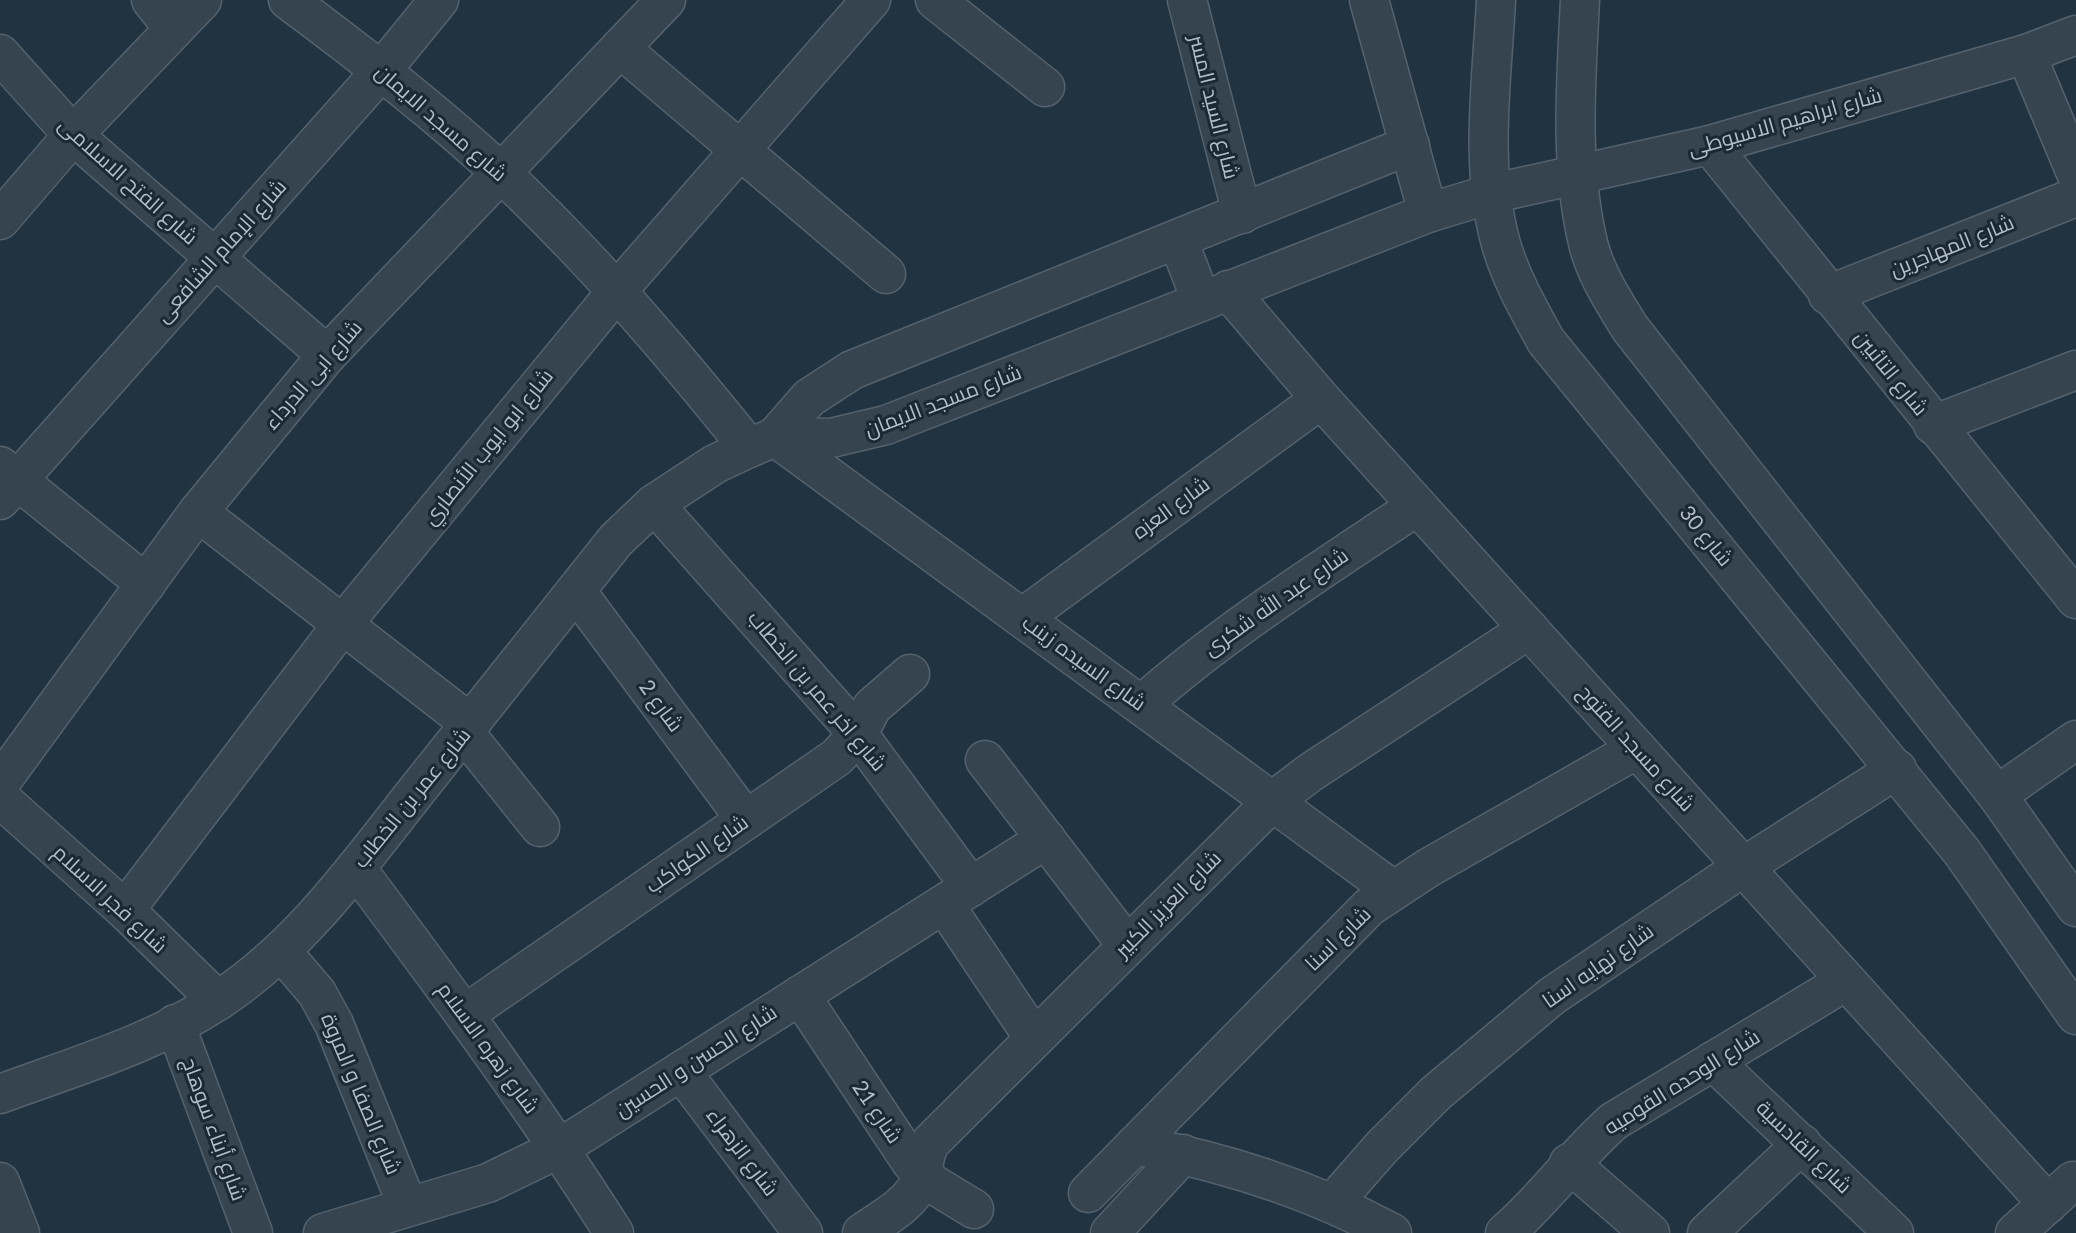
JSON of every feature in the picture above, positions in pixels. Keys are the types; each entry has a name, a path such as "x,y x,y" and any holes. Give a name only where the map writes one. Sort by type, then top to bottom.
{"street":[{"path":"0,220 73,135 163,15 202,0"},
{"name":"شارع مسجد الايمان","path":"288,0 382,70 499,171 762,443 831,438 886,425 1428,213 1490,194"},
{"name":"شارع الإمام الشافعى","path":"6,482 214,258 382,70 439,0"},
{"name":"شارع ابى الدرداء","path":"0,783 198,512 327,355 499,171 666,0"},
{"name":"شارع ابو ايوب الأنصاري","path":"125,910 342,625 617,291 871,0"},
{"path":"935,0 1045,86"},
{"name":"شارع السيد المسر","path":"1187,0 1242,214"},
{"path":"1368,0 1428,213"},
{"name":"شارع 30","path":"1496,0 1489,137 1490,194 1501,245 1515,282 1546,341 1897,769 1962,852 2076,1015"},
{"path":"1580,0 1576,174 1590,248 1606,290 1630,328 1997,795 2076,907"},
{"name":"شارع ابراهيم الاسيوطى","path":"1490,194 1710,145 2026,54 2076,35"},
{"path":"620,48 886,274"},
{"name":"شارع الفتح الاسلامى","path":"0,54 73,135 327,355"},
{"path":"2026,54 2076,173"},
{"path":"762,443 809,398 852,370 1410,145"},
{"name":"شارع التائبين","path":"1710,145 1933,425 2070,582"},
{"name":"شارع المهاجرين","path":"1828,295 2076,197"},
{"name":"شارع مسجد الفتوح","path":"1178,240 1214,295 1321,399 1846,981 2060,1193 2015,1233"},
{"path":"1933,425 2076,370"},
{"name":"شارع العزه","path":"1022,618 1321,399"},
{"name":"شارع عمر بن الخطاب","path":"0,1094 111,1053 175,1024 218,1001 282,952 356,868 616,540 654,503 715,464 762,443"},
{"name":"شارع السيده زينب","path":"762,443 1022,618 1274,800 1393,890"},
{"path":"6,482 146,584"},
{"name":"شارع اخر عمر بن الخطاب","path":"654,503 858,734 958,895 1034,1038"},
{"name":"شارع عبد الله شكرى","path":"1141,705 1183,667 1228,634 1417,506"},
{"path":"198,512 467,728 540,827"},
{"name":"شارع 2","path":"576,591 746,820"},
{"name":"شارع العزيز الكبير","path":"862,1233 914,1193 922,1174 921,1163 931,1142 1274,800 1311,772 1529,629"},
{"name":"شارع الكواكب","path":"465,1014 837,757 858,734 872,707 909,674"},
{"path":"1997,795 2076,740"},
{"name":"شارع اسنا","path":"1088,1194 1347,926 1393,890 1637,749"},
{"path":"985,760 1127,945"},
{"name":"شارع نهايه اسنا","path":"1333,1203 1382,1147 1492,1043 1552,996 1743,867 1897,769"},
{"name":"شارع فجر الاسلام","path":"0,798 125,910 218,1001"},
{"name":"شارع الحسن و الحسين","path":"323,1233 488,1183 560,1149 1046,839"},
{"name":"شارع زهره الاسلام","path":"356,868 465,1014 560,1149 614,1233"},
{"name":"شارع الصفا و المروة","path":"282,952 317,993 334,1024 408,1207"},
{"name":"شارع الوحده القوميه","path":"1505,1233 1527,1214 1569,1163 1614,1121 1846,981"},
{"name":"شارع 21","path":"800,995 922,1174 945,1193 974,1209"},
{"name":"شارع أبناء سوهاج","path":"175,1024 253,1233"},
{"name":"شارع القادسية","path":"1713,1061 1894,1233"},
{"name":"شارع الزهراء","path":"681,1070 803,1233"},
{"path":"1707,1233 1802,1144"},
{"path":"1135,1145 1183,1154 1259,1174 1333,1203 1392,1233"},
{"path":"1110,1233 1183,1154"},
{"path":"1569,1163 1650,1233"},
{"path":"0,1182 20,1233"}]}
